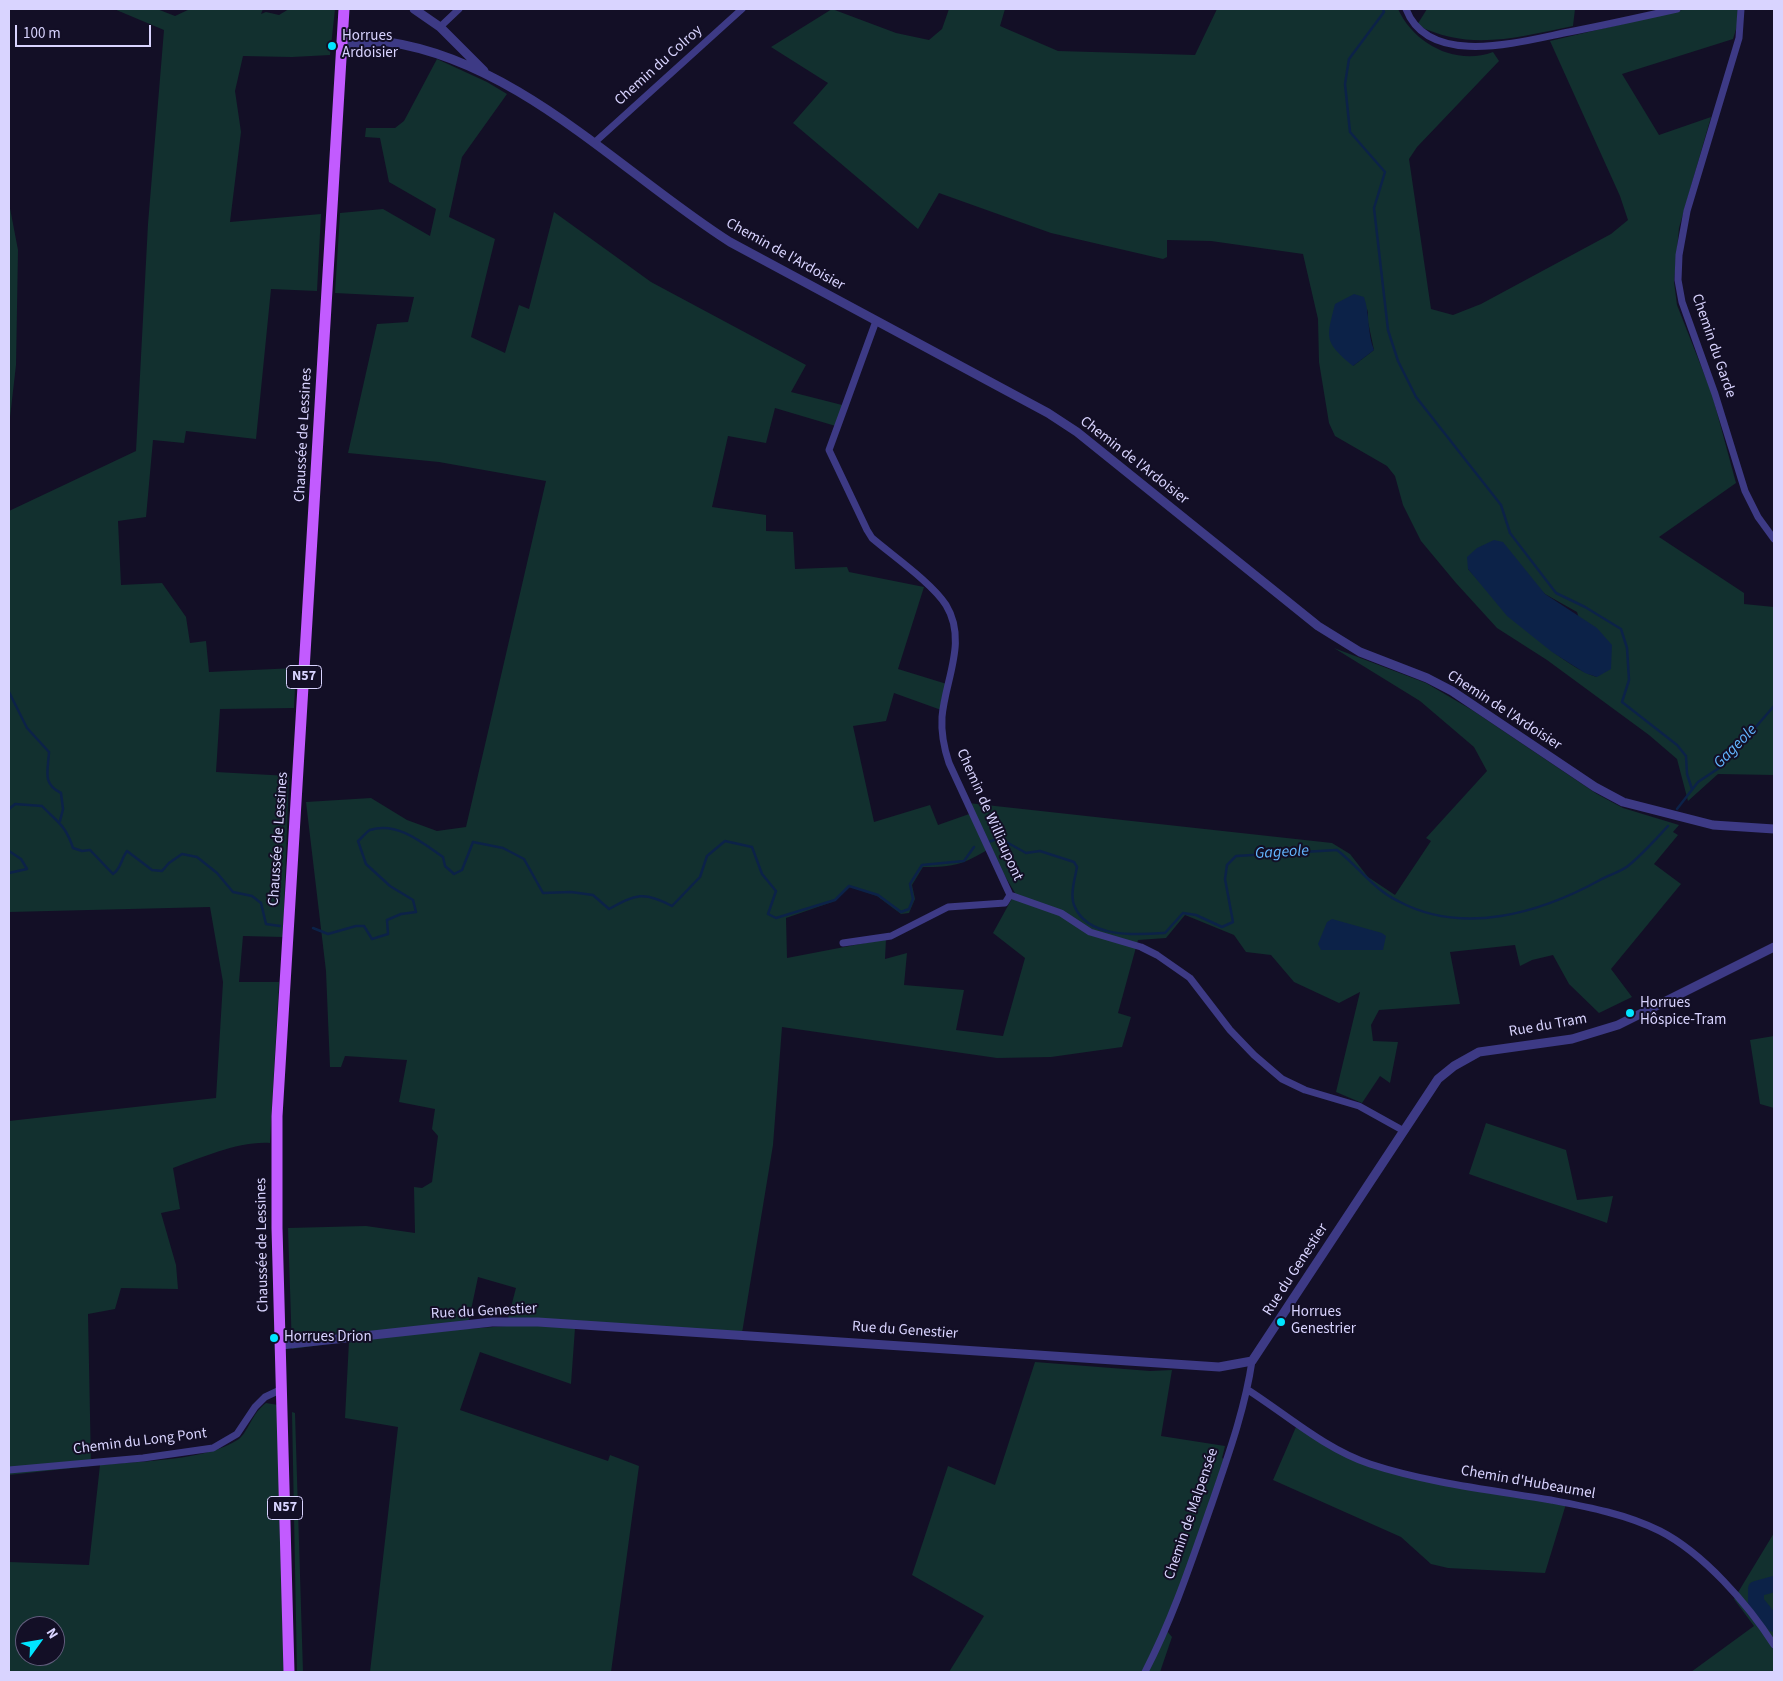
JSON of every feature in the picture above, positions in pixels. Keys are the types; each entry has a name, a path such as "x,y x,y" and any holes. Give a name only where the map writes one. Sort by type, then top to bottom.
{"main road":[{"name":"Chaussée de Lessines","path":"289,1672 277,1228 277,1116 344,9"}],"street":[{"name":"Chemin de l'Ardoisier","path":"414,9 440,27 487,75"},
{"path":"440,27 459,9"},
{"name":"Chemin du Colroy","path":"594,143 742,9"},
{"path":"1406,9 1417,27 1432,38 1452,45 1470,47 1493,46 1524,41 1677,9"},
{"name":"Chemin du Garde","path":"1741,9 1739,38 1687,211 1679,255 1678,280 1682,302 1715,394 1745,491 1758,517 1774,539"},
{"name":"Chemin de l'Ardoisier","path":"342,47 386,42 431,52 487,75 556,114 696,221 730,242 1020,396 1077,432 1293,607 1340,641 1367,655 1427,678 1452,691 1595,787 1623,802 1692,821 1713,826 1774,830"},
{"name":"Chemin de Williaupont","path":"876,320 829,450 867,530 940,596 951,614 955,646 954,666 942,719 944,745 948,763 1010,895 1061,913 1090,932 1141,947 1157,955 1190,978 1230,1030 1254,1055 1282,1079 1305,1090 1359,1106 1404,1131"},
{"name":"Chemin de Williaupont","path":"842,944 891,936 948,907 1005,903 1010,895"},
{"name":"Rue du Tram","path":"1404,1131 1438,1080 1468,1057 1491,1050 1572,1039 1618,1025 1774,947"},
{"name":"Rue du Genestier","path":"281,1345 492,1322 538,1322 1219,1367 1252,1361 1404,1131"},
{"name":"Chemin de Malpensée","path":"1145,1672 1160,1642 1195,1553 1248,1390 1252,1361"},
{"name":"Chemin du Long Pont","path":"9,1470 143,1458 213,1448 238,1434 255,1407 265,1397 282,1389"},
{"name":"Chemin d'Hubeaumel","path":"1248,1390 1309,1431 1359,1460 1438,1480 1602,1510 1661,1532 1685,1548 1714,1573 1743,1604 1774,1645"}],"green space":[{"path":"114,9 157,9 175,16 190,9 263,9 261,14 266,12 279,15 289,9 335,9 330,55 292,57 243,56 235,91 241,132 230,222 321,214 317,291 271,289 256,439 186,431 184,443 153,440 146,517 118,521 121,585 162,583 186,617 190,643 206,641 209,672 296,668 294,708 220,709 216,772 289,776 283,937 243,936 239,982 279,982 270,1143 233,1147 173,1168 180,1209 161,1213 176,1265 178,1289 121,1288 115,1309 88,1314 91,1466 9,1475 9,1121 216,1098 223,982 210,907 9,912 9,511 136,451 148,224 164,30"},
{"path":"832,9 896,33 929,40 942,29 949,9 1005,9 1000,26 1058,51 1195,55 1217,9 1398,9 1414,32 1425,42 1438,49 1451,54 1465,56 1479,56 1493,52 1499,61 1417,147 1409,159 1431,309 1453,315 1481,304 1611,234 1628,220 1620,196 1550,41 1686,9 1738,9 1737,26 1733,39 1622,74 1659,135 1711,117 1679,228 1674,282 1677,305 1712,394 1736,483 1659,537 1744,593 1744,604 1774,607 1774,775 1718,774 1688,801 1677,759 1649,735 1547,660 1497,628 1456,583 1421,541 1403,505 1395,476 1387,466 1335,436 1329,423 1319,362 1318,319 1303,254 1211,241 1167,240 1167,257 1163,259 1051,233 939,193 918,229 793,123 828,83 771,47","holes":["1368,309 1368,322 1374,350 1353,366","1468,569 1532,581 1545,594 1577,612 1597,677 1564,660 1546,646 1494,598"]},
{"path":"1427,9 1575,9 1573,26 1513,38 1475,40 1456,38 1417,25"},
{"path":"437,59 487,82 507,94 462,157 449,217 495,239 471,337 505,353 519,305 529,309 554,212 651,282 806,365 791,392 846,406 839,427 775,408 766,443 728,436 712,507 766,515 766,531 793,532 795,569 847,567 849,572 924,587 898,669 950,685 944,711 894,693 886,721 853,726 874,822 930,805 938,825 972,813 968,803 1332,843 1350,854 1368,877 1395,895 1431,841 1426,838 1487,771 1474,747 1420,701 1334,648 1426,683 1472,710 1597,794 1623,808 1679,825 1673,832 1678,835 1654,864 1681,884 1611,969 1632,997 1599,1013 1569,984 1553,955 1532,960 1520,966 1515,945 1450,952 1460,1004 1379,1010 1371,1025 1373,1041 1398,1042 1390,1083 1380,1076 1362,1103 1336,1092 1360,992 1339,1003 1294,982 1271,955 1246,952 1234,935 1185,915 1166,938 1138,940 1118,1013 1131,1017 1122,1047 1051,1057 997,1058 782,1027 773,1145 741,1339 575,1328 571,1384 480,1352 460,1410 608,1461 610,1455 639,1466 611,1672 370,1672 398,1427 345,1418 349,1341 292,1349 288,1228 366,1226 415,1233 414,1187 422,1188 432,1182 438,1136 432,1129 435,1109 399,1102 407,1060 345,1056 341,1067 330,1067 326,971 306,802 371,798 407,820 437,831 466,827 546,481 439,462 348,453 377,324 408,322 414,297 335,293 340,213 383,209 430,236 436,209 389,182 380,138 365,137 366,128 395,128 404,121","holes":["989,849 1015,893 993,933 1025,958 1003,1036 956,1030 964,990 904,985 907,953 885,959 886,939 787,958 786,918 835,901 850,887 877,896 901,914 909,913 915,899 912,885 923,867 958,864 972,859","478,1277 516,1288 506,1326 467,1329"]},
{"path":"9,203 18,250 16,365 9,426"},
{"path":"1774,1036 1774,1108 1760,1104 1750,1040"},
{"path":"1486,1123 1566,1150 1577,1200 1613,1196 1607,1223 1469,1174"},
{"path":"1035,1362 1150,1371 1172,1370 1161,1436 1225,1446 1222,1458 1228,1461 1167,1631 1172,1637 1160,1672 949,1672 984,1616 912,1575 948,1466 995,1485"},
{"path":"266,1403 278,1405 284,1672 9,1672 9,1562 89,1565 100,1465 172,1459 209,1452 239,1439"},
{"path":"292,1412 295,1413 303,1672 297,1672"},
{"path":"1296,1427 1360,1463 1566,1504 1545,1573 1448,1568 1431,1564 1401,1537 1273,1480"},
{"path":"1774,1533 1774,1672 1691,1672 1754,1626 1734,1599"}],"water":[{"path":"1354,294 1364,297 1370,337 1374,350 1353,366 1332,345 1329,333 1335,304"},
{"path":"1494,540 1503,542 1545,594 1597,628 1612,645 1611,669 1597,677 1585,673 1552,652 1507,616 1468,569 1467,557 1477,548"},
{"path":"1332,919 1382,933 1386,936 1383,950 1321,950 1318,944 1327,922"}],"waterway":[{"path":"1383,9 1384,12 1349,59 1345,84 1350,132 1385,172 1374,208 1388,330 1398,361 1416,397 1501,505 1510,533 1556,593 1585,607 1621,629 1627,648 1629,680 1622,702 1677,745 1686,756 1687,774 1692,789"},
{"path":"9,692 27,728 49,752 47,771 49,781 61,793 63,809 60,821"},
{"name":"Gageole","path":"1677,809 1698,782 1722,766 1774,706"},
{"name":"Gageole","path":"9,809 15,804 42,806 64,829 73,848 82,851 90,850 113,874 118,869 127,851 152,870 162,871 169,863 182,854 197,857 217,873 233,892 252,896 261,903 266,924 280,926"},
{"name":"Gageole","path":"989,842 999,838 1026,853 1040,851 1074,862 1077,867 1072,896 1080,916 1090,924 1101,929 1127,934 1141,934 1165,933 1183,913 1196,915 1222,927 1233,922 1225,879 1227,865 1236,856 1337,850 1373,884 1398,901 1423,912 1449,917 1475,918 1501,916 1527,910 1577,892 1628,866 1668,826"},
{"name":"Gageole","path":"313,928 328,934 356,926 364,926 372,939 388,934 387,920 401,914 416,912 413,900 390,886 366,864 358,841 370,830 380,828 400,831 418,840 443,857 445,866 454,874 462,870 473,842 503,848 524,859 543,893 571,892 593,895 609,909 626,900 640,896 654,898 672,906 700,877 707,856 725,841 752,847 762,874 776,891 768,914 776,918 835,900 849,886 878,895 901,912 909,909 913,899 910,884 922,865 964,861 974,847"},
{"name":"Gageole","path":"9,851 21,859 27,869 9,873"},
{"path":"1774,1584 1756,1589 1756,1602 1774,1624"}],"place":[{"name":"Horrues Ardoisier","path":"332,46"},
{"name":"Horrues Hôspice-Tram","path":"1630,1013"},
{"name":"Horrues Genestrier","path":"1281,1322"},
{"name":"Horrues Drion","path":"274,1338"}]}
